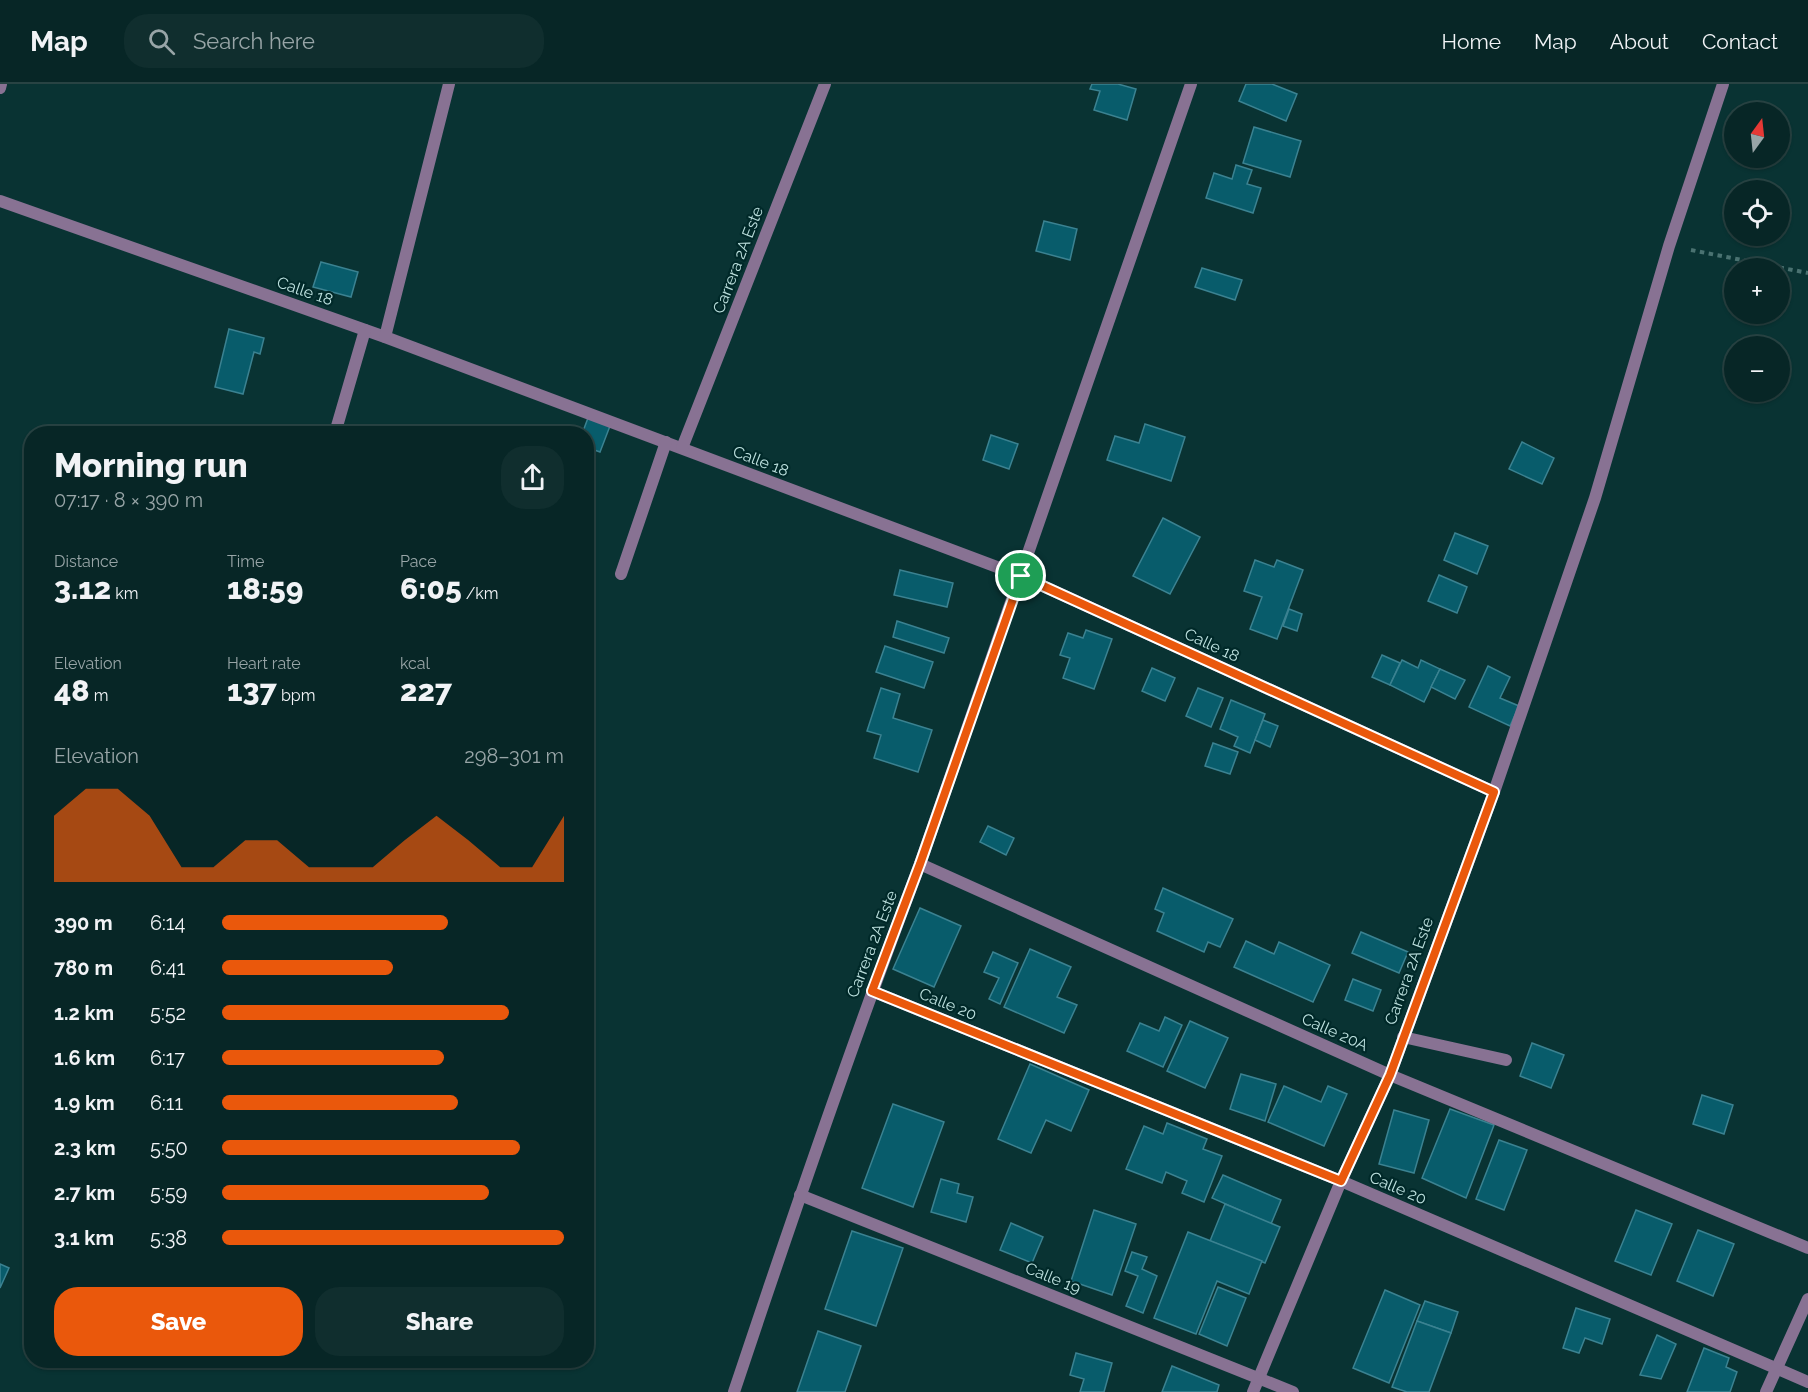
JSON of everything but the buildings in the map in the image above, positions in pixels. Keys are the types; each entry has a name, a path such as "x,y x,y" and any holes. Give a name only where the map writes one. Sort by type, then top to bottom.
{"street":[{"path":"385,337 449,84"},
{"name":"Carrera 2A Este","path":"682,448 825,84"},
{"name":"Carrera 2A Este","path":"734,1392 800,1195 872,991 920,864 1191,84"},
{"name":"Carrera 2A Este","path":"1253,1392 1341,1181 1390,1075 1402,1037 1494,792 1595,498 1669,246 1723,84"},
{"name":"Calle 18","path":"0,201 385,337 1021,576 1494,792"},
{"path":"337,426 365,330"},
{"path":"621,574 666,442"},
{"name":"Calle 20A","path":"920,864 1390,1075 1808,1248"},
{"name":"Calle 20","path":"872,991 1341,1181 1808,1382"},
{"path":"1402,1037 1506,1060"},
{"name":"Calle 19","path":"800,1195 1293,1392"},
{"path":"1766,1392 1808,1299"}],"path":[{"path":"1669,246 1808,273"}],"route":[{"path":"1021,576 1494,792 1402,1037 1390,1075 1341,1181 872,991 920,864 1021,576"}]}
